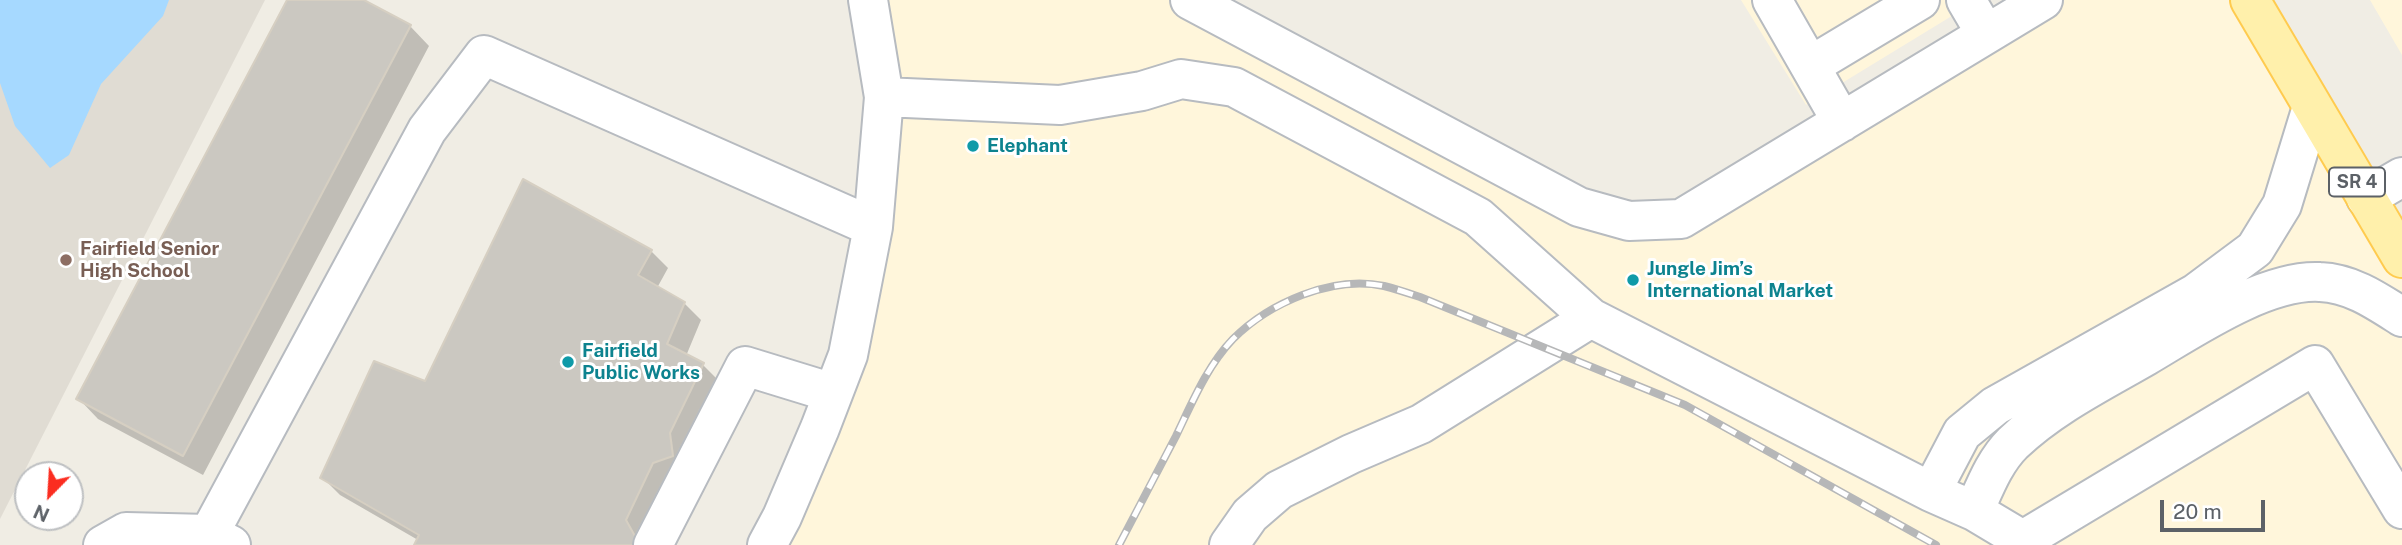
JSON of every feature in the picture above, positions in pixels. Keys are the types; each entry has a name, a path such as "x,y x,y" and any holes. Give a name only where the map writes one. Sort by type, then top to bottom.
{"main road":[{"name":"SR 4","path":"2250,0 2402,258"}],"street":[{"path":"767,545 782,517 848,355 873,228 884,97 868,0"},
{"path":"1190,0 1579,207 1629,221 1681,219 2043,0"},
{"path":"1772,0 1842,122"},
{"path":"1810,65 1920,0"},
{"path":"1966,0 1986,34"},
{"path":"103,545 126,532 220,539 427,130 484,55 873,228"},
{"path":"884,97 1060,105 1142,91 1181,79 1234,86 1478,217 1591,318 1931,492 1974,511 2027,543 2315,365 2402,509"},
{"path":"1931,492 1962,433 1996,406 2196,293 2255,249 2282,205 2312,107"},
{"path":"2367,198 2402,177"},
{"path":"1974,511 1993,469 2013,443 2065,402 2232,307 2284,287 2320,282 2362,292 2402,317"},
{"path":"1229,545 1250,515 1279,490 1351,454 1421,424 1591,318"},
{"path":"653,545 745,366 833,393"}],"shaded area":[{"name":"Fairfield Senior High School","path":"0,0 265,0 30,461 14,461 14,492 0,519"},
{"name":"Jungle Jim’s International Market","path":"868,0 1190,0 1579,207 1681,219 2043,0 2250,0 2402,258 2402,545 767,545 859,303"},
{"path":"1741,0 1978,0 1806,105"},
{"path":"2370,0 2402,0 2402,55"}],"water":[{"path":"0,0 169,0 163,16 101,84 69,155 50,168 15,126 0,83"}],"building":[{"path":"287,0 364,0 411,25 183,456 76,399"},
{"name":"Fairfield Public Works","path":"523,179 652,250 638,275 685,302 667,344 704,363 670,433 673,456 653,463 626,520 636,538 633,545 414,545 419,535 320,478 374,361 425,381"}],"railway":[{"path":"1119,545 1201,385 1215,361 1233,339 1264,314 1302,295 1323,288 1364,284 1384,286 1420,297 1685,405 1936,545"}],"place":[{"name":"Elephant","path":"973,146"},
{"name":"Fairfield Senior High School","path":"66,260"},
{"name":"Jungle Jim’s International Market","path":"1633,280"},
{"name":"Fairfield Public Works","path":"568,362"}]}
